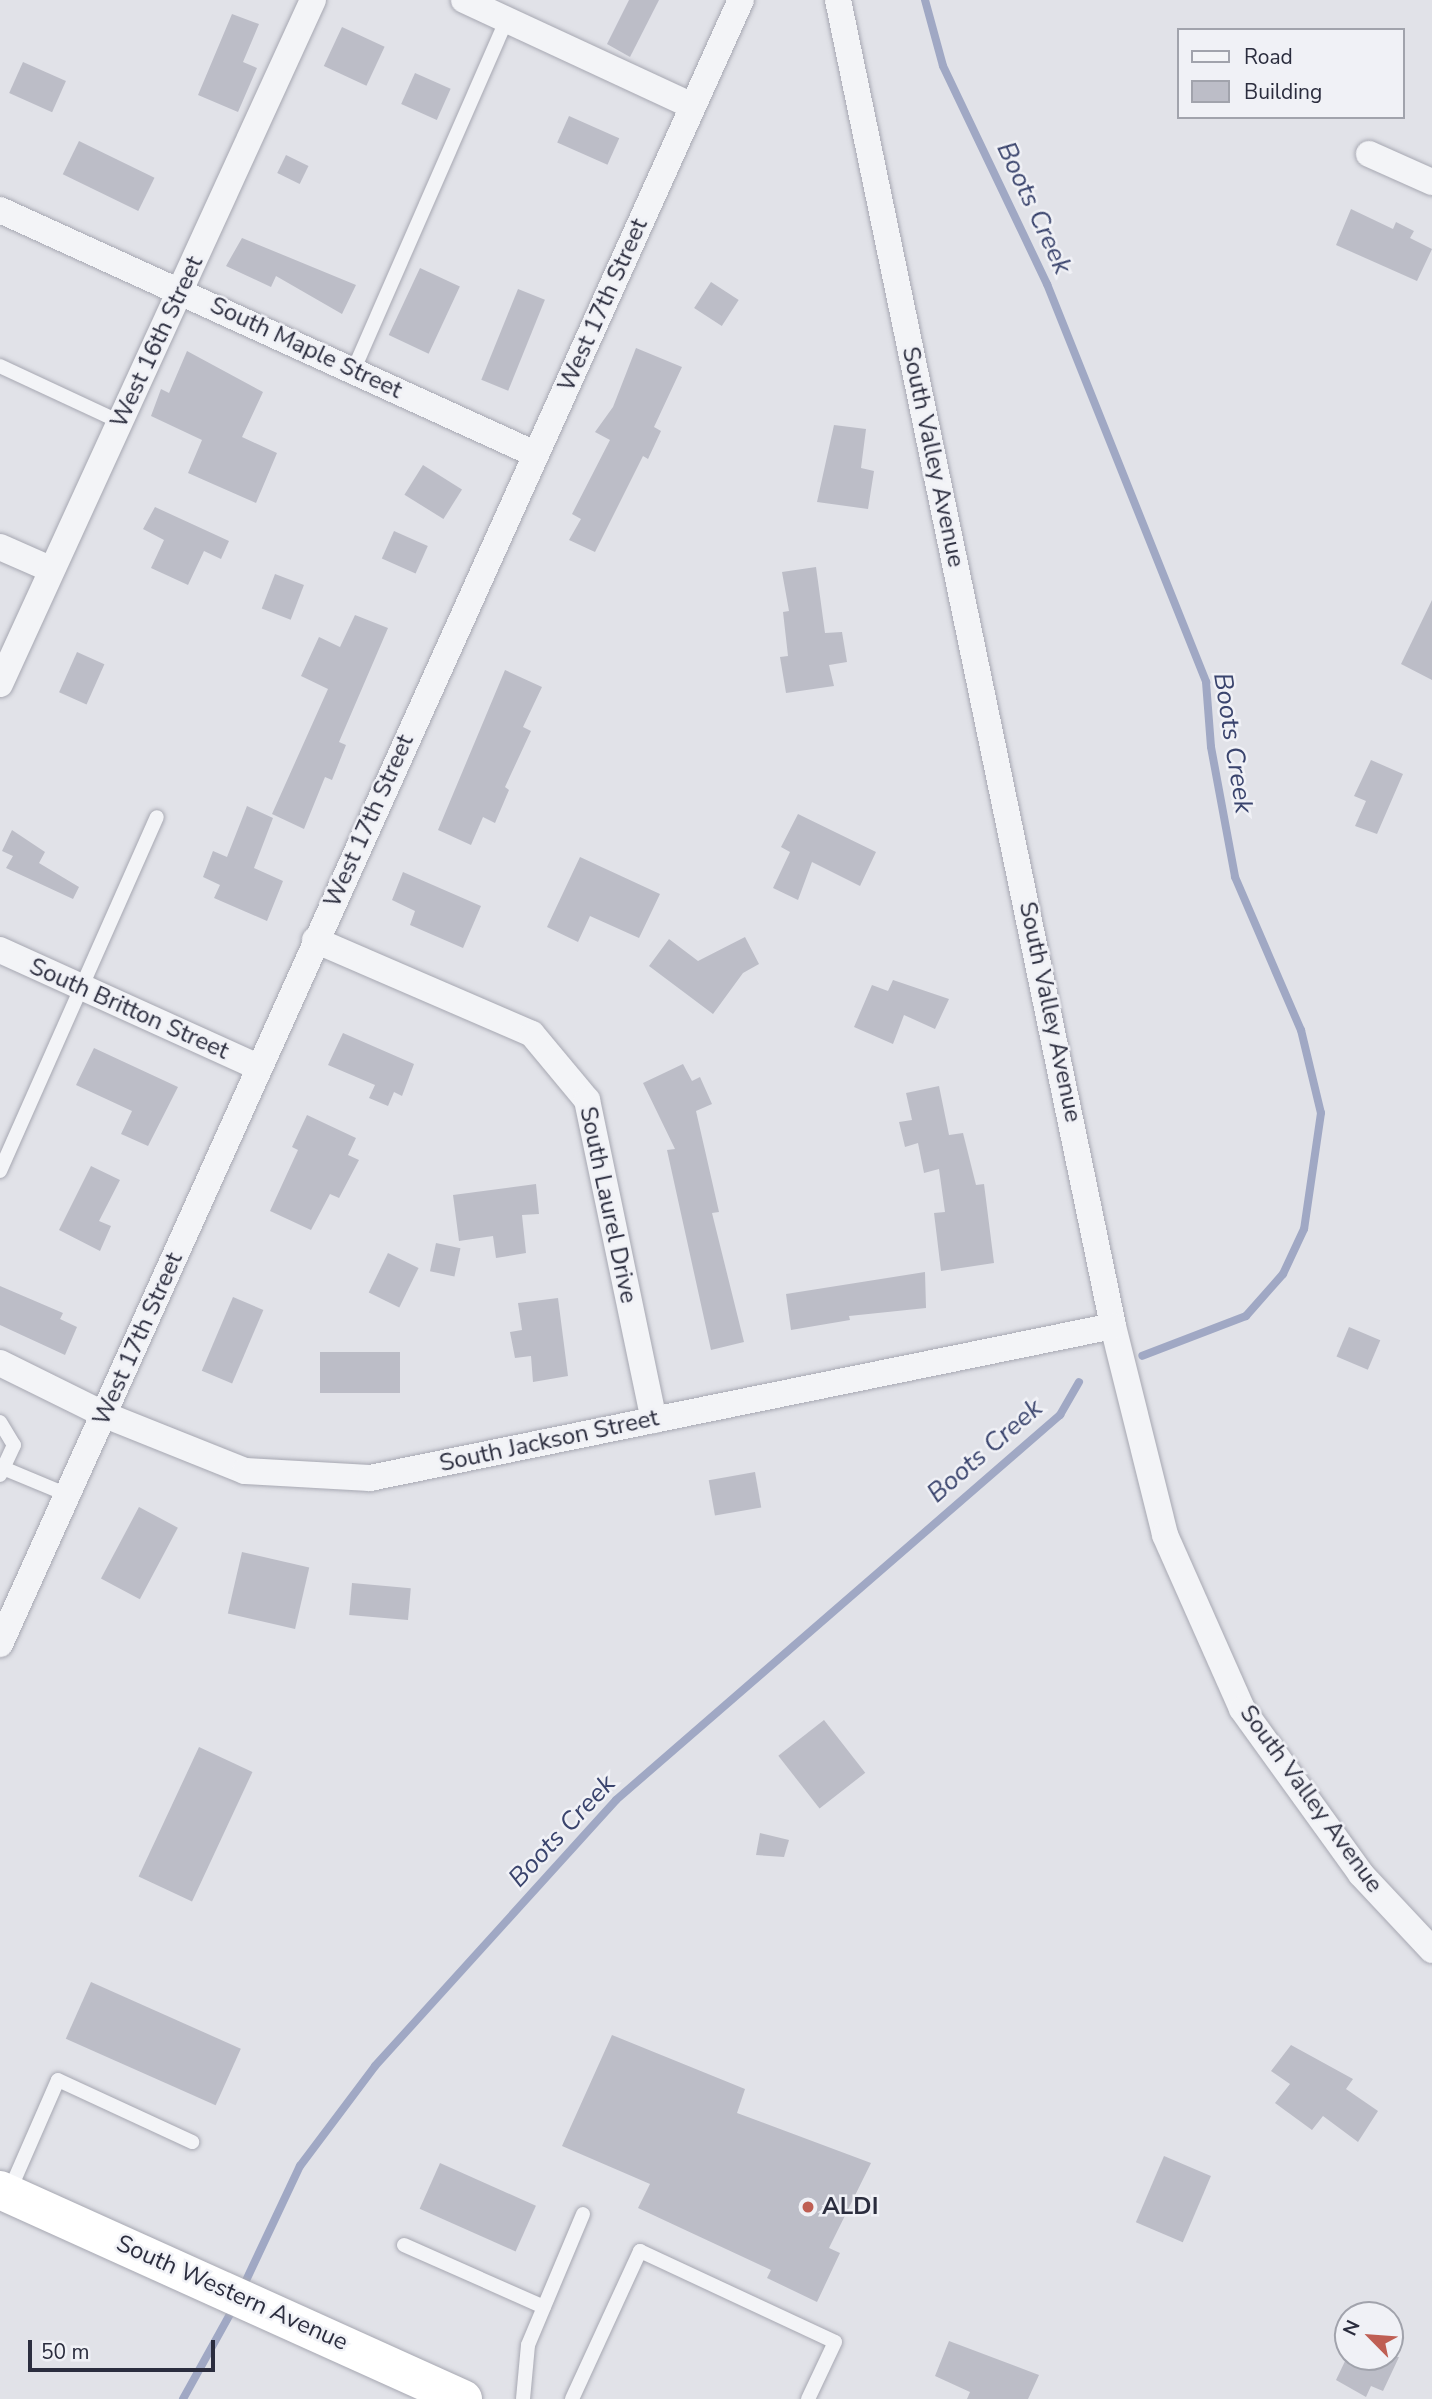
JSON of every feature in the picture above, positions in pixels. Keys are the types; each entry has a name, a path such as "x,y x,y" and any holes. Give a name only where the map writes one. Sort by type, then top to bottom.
{"highway":[{"name":"South Western Avenue","path":"4,2192 180,2269 463,2399"}],"street":[{"name":"West 16th Street","path":"0,684 50,569 182,291 313,0"},
{"path":"464,0 692,107"},
{"name":"West 17th Street","path":"0,1644 740,0"},
{"name":"South Valley Avenue","path":"838,0 1113,1326 1165,1535 1242,1709 1361,1874 1432,1950"},
{"path":"1369,154 1432,182"},
{"name":"South Maple Street","path":"0,210 355,369 535,454"},
{"path":"0,547 50,569"},
{"name":"South Laurel Drive","path":"315,940 532,1034 587,1100 654,1420"},
{"name":"South Britton Street","path":"0,950 258,1067"},
{"name":"South Jackson Street","path":"0,1363 105,1415 245,1471 370,1478 1113,1326"}],"lane":[{"path":"355,369 507,18"},
{"path":"0,366 120,422"},
{"path":"0,1171 78,986 157,817"},
{"path":"0,1422 14,1445 2,1471 68,1495"},
{"path":"4,2192 58,2080 192,2142"},
{"path":"523,2399 528,2345 583,2214"},
{"path":"404,2245 544,2307"},
{"path":"572,2399 640,2251 835,2342 808,2399"}],"building":[{"path":"629,0 659,0 630,57 607,44"},
{"path":"232,14 259,24 243,62 257,68 238,112 198,95"},
{"path":"342,27 385,47 366,86 324,66"},
{"path":"23,62 66,81 52,112 9,93"},
{"path":"415,73 451,89 437,120 401,104"},
{"path":"569,116 619,138 607,165 557,142"},
{"path":"79,141 154,178 138,211 63,174"},
{"path":"286,155 308,166 300,184 277,173"},
{"path":"1351,209 1393,229 1396,222 1414,231 1410,238 1432,249 1417,281 1336,245"},
{"path":"242,238 356,285 342,314 276,276 271,287 226,266"},
{"path":"420,268 460,287 429,354 389,335"},
{"path":"711,282 739,300 722,326 694,308"},
{"path":"518,289 545,300 508,391 481,380"},
{"path":"636,348 682,367 654,427 661,431 648,459 643,456 595,552 569,540 581,519 572,514 610,440 595,432 613,407"},
{"path":"187,351 263,392 242,437 277,453 256,503 188,473 202,440 151,416 161,389 169,393"},
{"path":"834,425 866,429 861,468 874,471 868,509 817,502"},
{"path":"423,465 462,489 443,519 404,495"},
{"path":"155,507 229,541 221,559 204,551 188,585 151,568 164,540 143,529"},
{"path":"394,531 428,546 416,573 382,558"},
{"path":"816,567 825,633 842,632 847,662 829,665 834,686 786,693 780,657 788,656 783,612 789,611 782,572"},
{"path":"275,574 304,585 291,620 262,609"},
{"path":"1432,600 1432,680 1401,664"},
{"path":"355,615 388,628 339,742 346,745 332,780 325,777 304,829 272,814 328,689 301,676 319,637 340,647"},
{"path":"77,652 104,664 87,704 59,692"},
{"path":"505,670 542,687 523,727 531,731 505,787 509,790 495,823 483,817 471,845 438,830"},
{"path":"1371,760 1403,774 1377,834 1355,826 1366,801 1354,796"},
{"path":"247,806 273,818 254,868 283,881 267,921 214,898 220,885 203,877 213,851 227,857"},
{"path":"798,814 876,852 860,886 812,862 798,900 773,888 790,852 781,847"},
{"path":"12,830 45,852 39,863 79,887 73,899 6,868 13,856 2,851"},
{"path":"580,857 660,894 639,938 590,916 578,942 547,927"},
{"path":"403,872 481,906 463,948 410,925 415,911 392,900"},
{"path":"745,937 759,964 743,973 713,1014 649,966 669,939 698,961"},
{"path":"893,980 949,999 935,1029 904,1015 893,1044 854,1027 872,985 888,991"},
{"path":"343,1033 414,1064 402,1096 394,1092 388,1106 369,1098 375,1085 328,1065"},
{"path":"94,1048 178,1087 148,1146 121,1134 132,1111 76,1085"},
{"path":"683,1064 692,1081 700,1077 712,1104 696,1111 719,1212 712,1213 744,1342 711,1350 667,1150 675,1149 643,1083"},
{"path":"939,1086 949,1135 963,1133 976,1185 984,1184 994,1263 941,1271 934,1213 945,1212 939,1169 924,1173 918,1143 905,1147 899,1122 912,1120 906,1093"},
{"path":"307,1115 356,1138 348,1155 359,1160 339,1198 330,1194 311,1230 270,1211 298,1150 292,1147"},
{"path":"91,1166 120,1180 99,1221 111,1226 100,1251 59,1230"},
{"path":"536,1184 539,1214 522,1215 526,1253 496,1258 493,1236 459,1241 453,1195"},
{"path":"436,1243 460,1248 454,1277 430,1271"},
{"path":"388,1253 419,1268 399,1307 369,1293"},
{"path":"925,1272 926,1308 849,1316 850,1320 791,1330 786,1294"},
{"path":"0,1286 63,1313 60,1319 77,1327 65,1355 0,1325"},
{"path":"233,1297 263,1310 232,1384 202,1371"},
{"path":"558,1298 568,1376 533,1382 531,1356 515,1358 510,1332 522,1330 518,1303"},
{"path":"1349,1327 1380,1340 1368,1370 1336,1356"},
{"path":"320,1352 400,1352 400,1393 320,1393"},
{"path":"755,1472 761,1507 715,1516 709,1480"},
{"path":"139,1507 178,1528 140,1599 101,1579"},
{"path":"242,1552 309,1568 295,1629 228,1613"},
{"path":"352,1583 411,1588 408,1620 349,1615"},
{"path":"824,1720 865,1773 820,1809 778,1756"},
{"path":"199,1747 252,1772 192,1902 139,1877"},
{"path":"760,1833 789,1840 784,1857 756,1855"},
{"path":"91,1982 241,2049 216,2105 66,2039"},
{"path":"612,2035 745,2089 737,2113 871,2163 829,2248 840,2253 817,2302 767,2278 771,2270 638,2208 650,2184 562,2146"},
{"path":"1291,2045 1353,2079 1346,2089 1378,2111 1358,2142 1323,2116 1312,2130 1275,2103 1290,2084 1271,2071"},
{"path":"1164,2156 1211,2176 1183,2242 1136,2222"},
{"path":"440,2163 536,2206 516,2251 420,2209"},
{"path":"949,2341 1039,2375 1028,2399 967,2399 970,2392 935,2376"},
{"path":"1340,2371 1392,2371 1383,2391 1371,2386 1366,2397 1336,2380"}],"waterway":[{"name":"Boots Creek","path":"925,0 943,66 1047,284 1206,682 1211,747 1235,877 1301,1030 1321,1113 1304,1229 1283,1274 1246,1316 1142,1356"},
{"name":"Boots Creek","path":"242,2289 300,2166 375,2066 616,1800 1060,1415 1079,1382"},
{"name":"Boots Creek","path":"183,2399 234,2307"}],"place":[{"name":"ALDI","path":"808,2207"}]}
